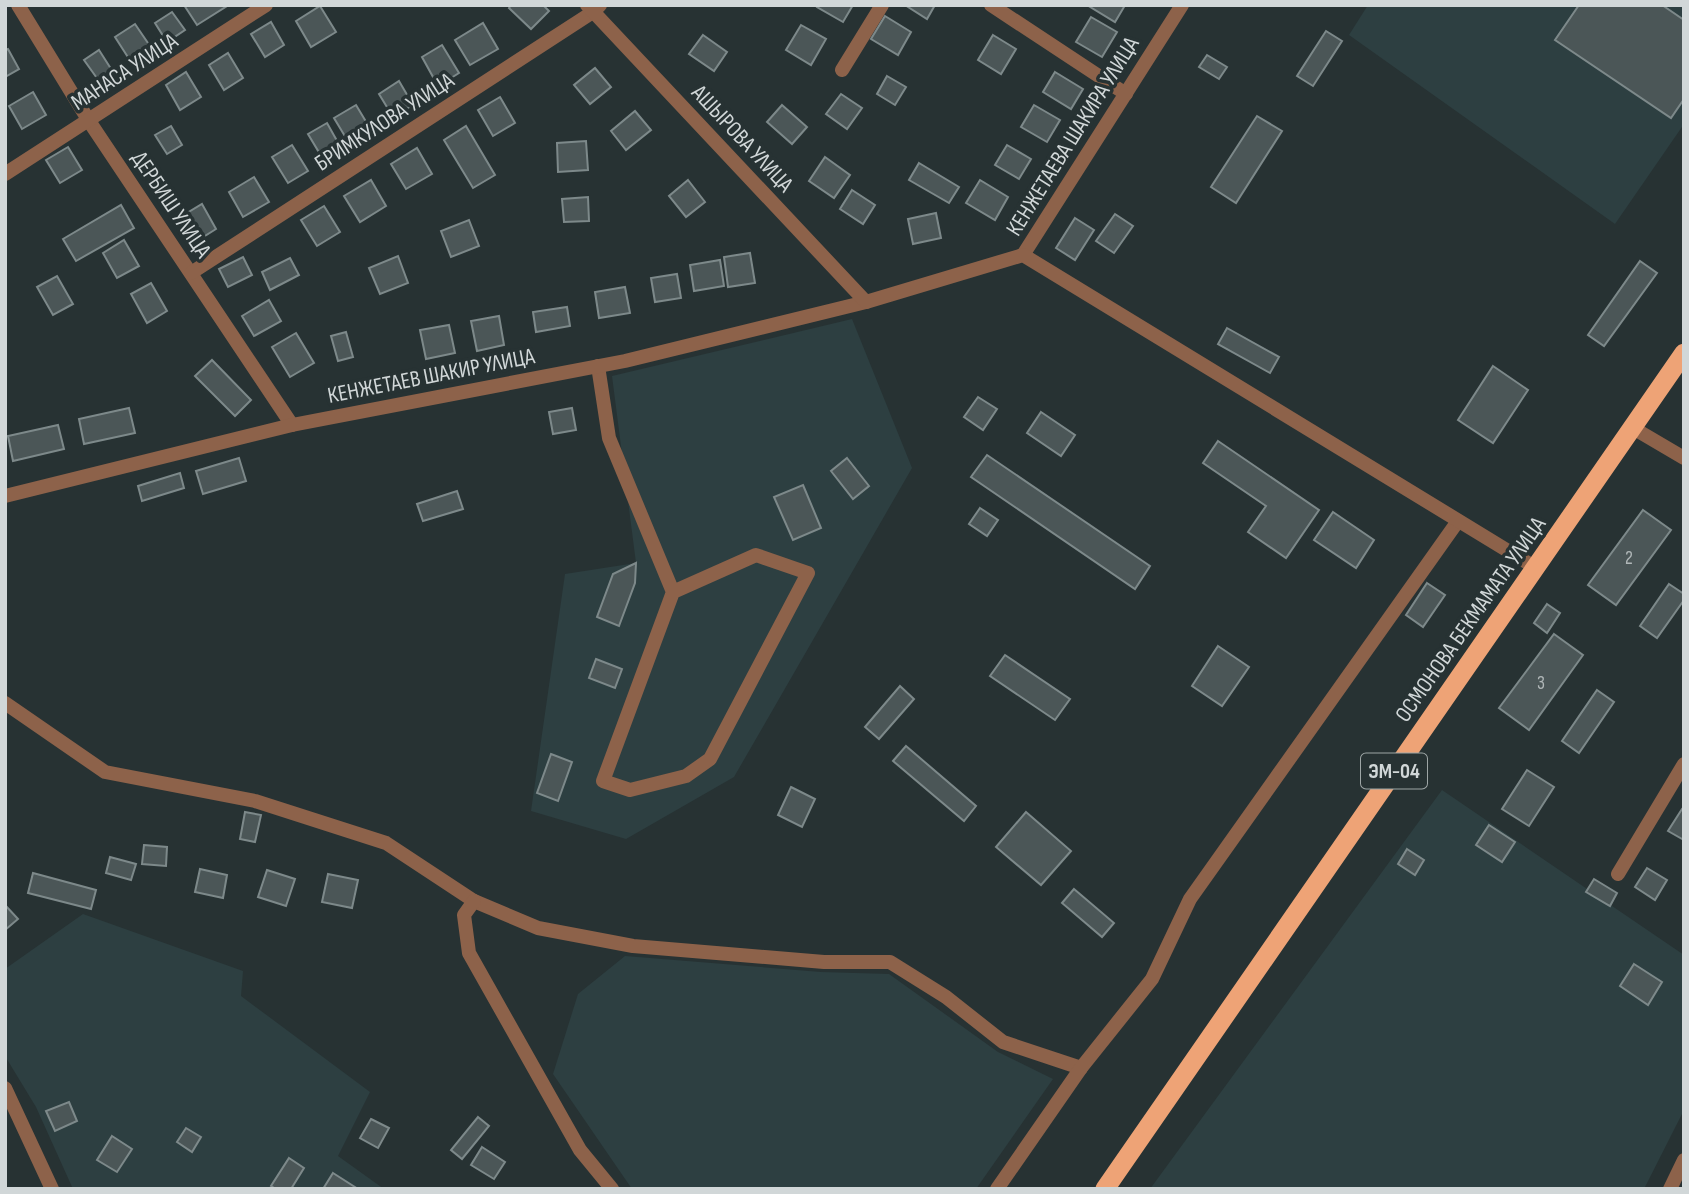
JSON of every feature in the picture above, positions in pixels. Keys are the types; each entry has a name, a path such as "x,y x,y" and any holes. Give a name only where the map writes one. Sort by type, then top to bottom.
{"highway":[{"name":"ОСМОНОВА БЕКМАМАТА УЛИЦА","path":"1105,1189 1684,354"}],"street":[{"name":"ДЕРБИШ УЛИЦА","path":"18,5 89,121 292,425"},
{"name":"МАНАСА УЛИЦА","path":"5,174 267,5"},
{"path":"842,70 882,5"},
{"path":"990,5 1126,94"},
{"name":"КЕНЖЕТАЕВА ШАКИРА УЛИЦА","path":"1023,255 1182,5"},
{"name":"БРИМКУЛОВА УЛИЦА","path":"191,273 593,8"},
{"name":"АШЫРОВА УЛИЦА","path":"593,8 866,302"},
{"path":"1023,255 1536,568"},
{"name":"КЕНЖЕТАЕВ ШАКИР УЛИЦА","path":"5,496 292,425 598,366 866,302 1023,255"},
{"path":"598,366 609,438 673,592 604,781 629,790 687,776 710,759 808,573 756,555 673,592"},
{"path":"1633,428 1684,458"},
{"path":"997,1189 1081,1068 1152,979 1190,899 1458,521"},
{"path":"5,703 105,772 255,801 386,843 474,901 538,928 633,946 824,962 890,962 946,997 1003,1042 1081,1068"},
{"path":"1618,874 1684,764"},
{"path":"474,901 464,915 469,953 580,1150 612,1189"},
{"path":"5,1088 52,1189"},
{"path":"1670,1189 1684,1160"}],"shaded area":[{"path":"1368,5 1684,5 1684,124 1615,224 1349,35"},
{"path":"852,319 912,468 734,777 626,839 531,811 565,574 636,563 612,376"},
{"path":"1442,790 1684,955 1684,1110 1644,1189 1150,1189"},
{"path":"83,914 243,971 241,996 370,1092 338,1156 384,1189 73,1189 36,1107 5,1056 5,969"},
{"path":"625,956 821,972 889,974 998,1052 1053,1079 976,1189 632,1189 553,1074 578,994"}],"building":[{"path":"184,5 226,5 227,6 197,25"},
{"path":"511,5 543,5 549,11 531,29 509,8"},
{"path":"853,5 843,22 817,7"},
{"path":"905,5 935,5 927,19"},
{"path":"1087,5 1122,5 1124,7 1115,22"},
{"path":"1579,5 1662,5 1684,20 1684,99 1671,118 1555,40"},
{"path":"320,6 336,32 311,47 296,21"},
{"path":"172,12 185,30 167,42 155,23"},
{"path":"885,16 911,32 898,55 871,39"},
{"path":"1091,17 1117,32 1102,57 1076,42"},
{"path":"271,22 284,45 265,57 251,34"},
{"path":"483,23 498,49 470,65 455,40"},
{"path":"135,24 152,49 131,62 115,37"},
{"path":"801,25 826,39 811,65 786,50"},
{"path":"1326,31 1342,41 1313,86 1297,76"},
{"path":"703,35 727,52 714,71 689,54"},
{"path":"993,35 1016,49 1001,74 978,60"},
{"path":"442,45 459,73 438,86 422,57"},
{"path":"8,49 19,69 5,77 5,50"},
{"path":"99,50 113,72 99,81 84,60"},
{"path":"228,53 243,78 224,90 209,65"},
{"path":"1207,55 1227,67 1219,79 1199,67"},
{"path":"595,68 611,87 590,104 574,85"},
{"path":"186,72 201,97 180,110 166,85"},
{"path":"1055,72 1083,89 1071,109 1043,92"},
{"path":"887,76 906,87 895,105 877,94"},
{"path":"399,81 413,105 393,117 379,94"},
{"path":"33,92 46,115 22,129 9,106"},
{"path":"841,94 862,108 847,129 826,114"},
{"path":"500,97 515,123 493,136 478,110"},
{"path":"356,105 371,130 349,143 334,118"},
{"path":"782,105 807,127 792,144 767,122"},
{"path":"1034,105 1060,120 1047,142 1021,127"},
{"path":"635,111 651,130 626,150 611,131"},
{"path":"1257,116 1282,131 1236,203 1211,187"},
{"path":"327,123 341,148 323,159 308,134"},
{"path":"171,126 182,145 167,154 155,135"},
{"path":"466,126 495,175 473,188 444,140"},
{"path":"586,141 588,170 558,172 557,143"},
{"path":"292,145 308,171 288,183 272,157"},
{"path":"1007,145 1031,159 1019,179 995,165"},
{"path":"68,147 82,170 60,183 46,160"},
{"path":"417,148 432,174 406,189 391,164"},
{"path":"825,157 850,175 834,198 809,181"},
{"path":"919,163 959,187 949,203 909,180"},
{"path":"254,177 269,202 243,217 229,192"},
{"path":"371,180 386,206 360,222 344,196"},
{"path":"688,180 705,202 686,217 669,196"},
{"path":"980,180 1008,197 995,220 966,203"},
{"path":"852,190 875,205 863,224 840,209"},
{"path":"588,197 589,221 564,222 562,199"},
{"path":"202,204 216,229 192,244 177,219"},
{"path":"121,205 134,228 76,261 63,239"},
{"path":"324,206 340,232 317,246 301,220"},
{"path":"936,213 941,238 913,244 908,219"},
{"path":"1115,214 1133,226 1114,253 1096,241"},
{"path":"1075,218 1094,230 1075,260 1056,248"},
{"path":"469,220 479,246 451,257 441,231"},
{"path":"124,240 139,266 117,278 103,253"},
{"path":"750,253 755,283 728,287 724,257"},
{"path":"398,256 408,283 380,294 369,268"},
{"path":"243,257 252,275 228,287 219,269"},
{"path":"290,258 299,275 270,290 262,272"},
{"path":"720,260 724,286 694,291 690,265"},
{"path":"1640,261 1657,273 1604,346 1588,335"},
{"path":"677,274 681,298 655,302 651,278"},
{"path":"57,276 73,304 53,315 37,287"},
{"path":"151,283 167,311 147,323 131,294"},
{"path":"625,287 630,313 599,318 595,292"},
{"path":"269,300 281,321 254,336 242,316"},
{"path":"567,307 570,326 536,332 533,312"},
{"path":"499,316 504,345 477,351 471,321"},
{"path":"449,325 455,353 426,359 420,330"},
{"path":"1227,328 1279,357 1270,373 1218,344"},
{"path":"346,332 353,357 338,361 331,336"},
{"path":"296,333 314,363 290,377 272,347"},
{"path":"212,360 251,400 235,416 195,376"},
{"path":"1493,366 1528,390 1493,443 1458,420"},
{"path":"978,397 997,409 983,430 964,417"},
{"path":"129,408 135,433 84,444 79,419"},
{"path":"572,408 576,430 553,434 549,412"},
{"path":"1041,412 1075,435 1061,456 1027,433"},
{"path":"58,425 64,449 13,461 8,436"},
{"path":"1218,441 1319,510 1286,558 1248,532 1266,506 1203,463"},
{"path":"987,455 1150,566 1135,589 971,477"},
{"path":"239,458 246,481 203,494 196,471"},
{"path":"847,458 869,486 853,499 831,471"},
{"path":"180,473 184,488 142,501 138,486"},
{"path":"803,485 821,528 793,540 774,497"},
{"path":"457,491 463,509 423,521 417,504"},
{"path":"980,508 998,520 987,536 969,524"},
{"path":"1643,510 1671,530 1616,605 1588,585"},
{"path":"1333,512 1374,540 1356,568 1314,540"},
{"path":"636,563 635,583 619,626 597,617 613,574"},
{"path":"1427,583 1445,595 1423,627 1406,615"},
{"path":"1669,584 1684,594 1684,600 1657,638 1640,626"},
{"path":"1547,604 1560,613 1547,633 1534,623"},
{"path":"1554,634 1583,655 1529,730 1499,708"},
{"path":"1218,646 1249,667 1222,706 1192,686"},
{"path":"1005,655 1070,699 1055,720 990,676"},
{"path":"596,659 622,669 615,688 589,678"},
{"path":"900,686 914,699 879,739 865,727"},
{"path":"1597,690 1614,702 1579,753 1562,741"},
{"path":"906,746 976,806 964,821 893,761"},
{"path":"551,754 572,762 558,801 537,793"},
{"path":"1527,770 1554,787 1529,826 1502,809"},
{"path":"791,787 815,799 802,827 778,815"},
{"path":"1682,809 1684,810 1684,840 1668,831"},
{"path":"245,812 261,815 255,842 240,839"},
{"path":"1026,812 1071,851 1041,885 996,847"},
{"path":"1489,825 1515,842 1502,862 1476,845"},
{"path":"144,845 167,847 166,866 142,864"},
{"path":"1407,849 1424,860 1415,875 1398,864"},
{"path":"110,857 136,864 131,880 106,873"},
{"path":"1647,868 1667,880 1655,900 1635,887"},
{"path":"200,869 227,875 223,898 195,892"},
{"path":"267,870 295,879 286,906 258,897"},
{"path":"33,873 96,890 91,909 28,893"},
{"path":"328,874 358,880 352,908 322,902"},
{"path":"1594,879 1617,893 1610,906 1586,892"},
{"path":"1074,889 1114,923 1102,937 1062,903"},
{"path":"5,905 18,919 5,930"},
{"path":"1634,964 1662,982 1648,1005 1620,986"},
{"path":"69,1102 77,1121 55,1131 46,1111"},
{"path":"478,1117 489,1126 462,1159 451,1150"},
{"path":"371,1119 389,1128 378,1148 360,1138"},
{"path":"186,1128 201,1137 192,1152 177,1142"},
{"path":"112,1136 132,1149 117,1172 97,1160"},
{"path":"482,1147 505,1162 494,1179 471,1165"},
{"path":"289,1158 304,1168 291,1189 276,1189 271,1186"},
{"path":"333,1173 358,1189 323,1189"}]}
